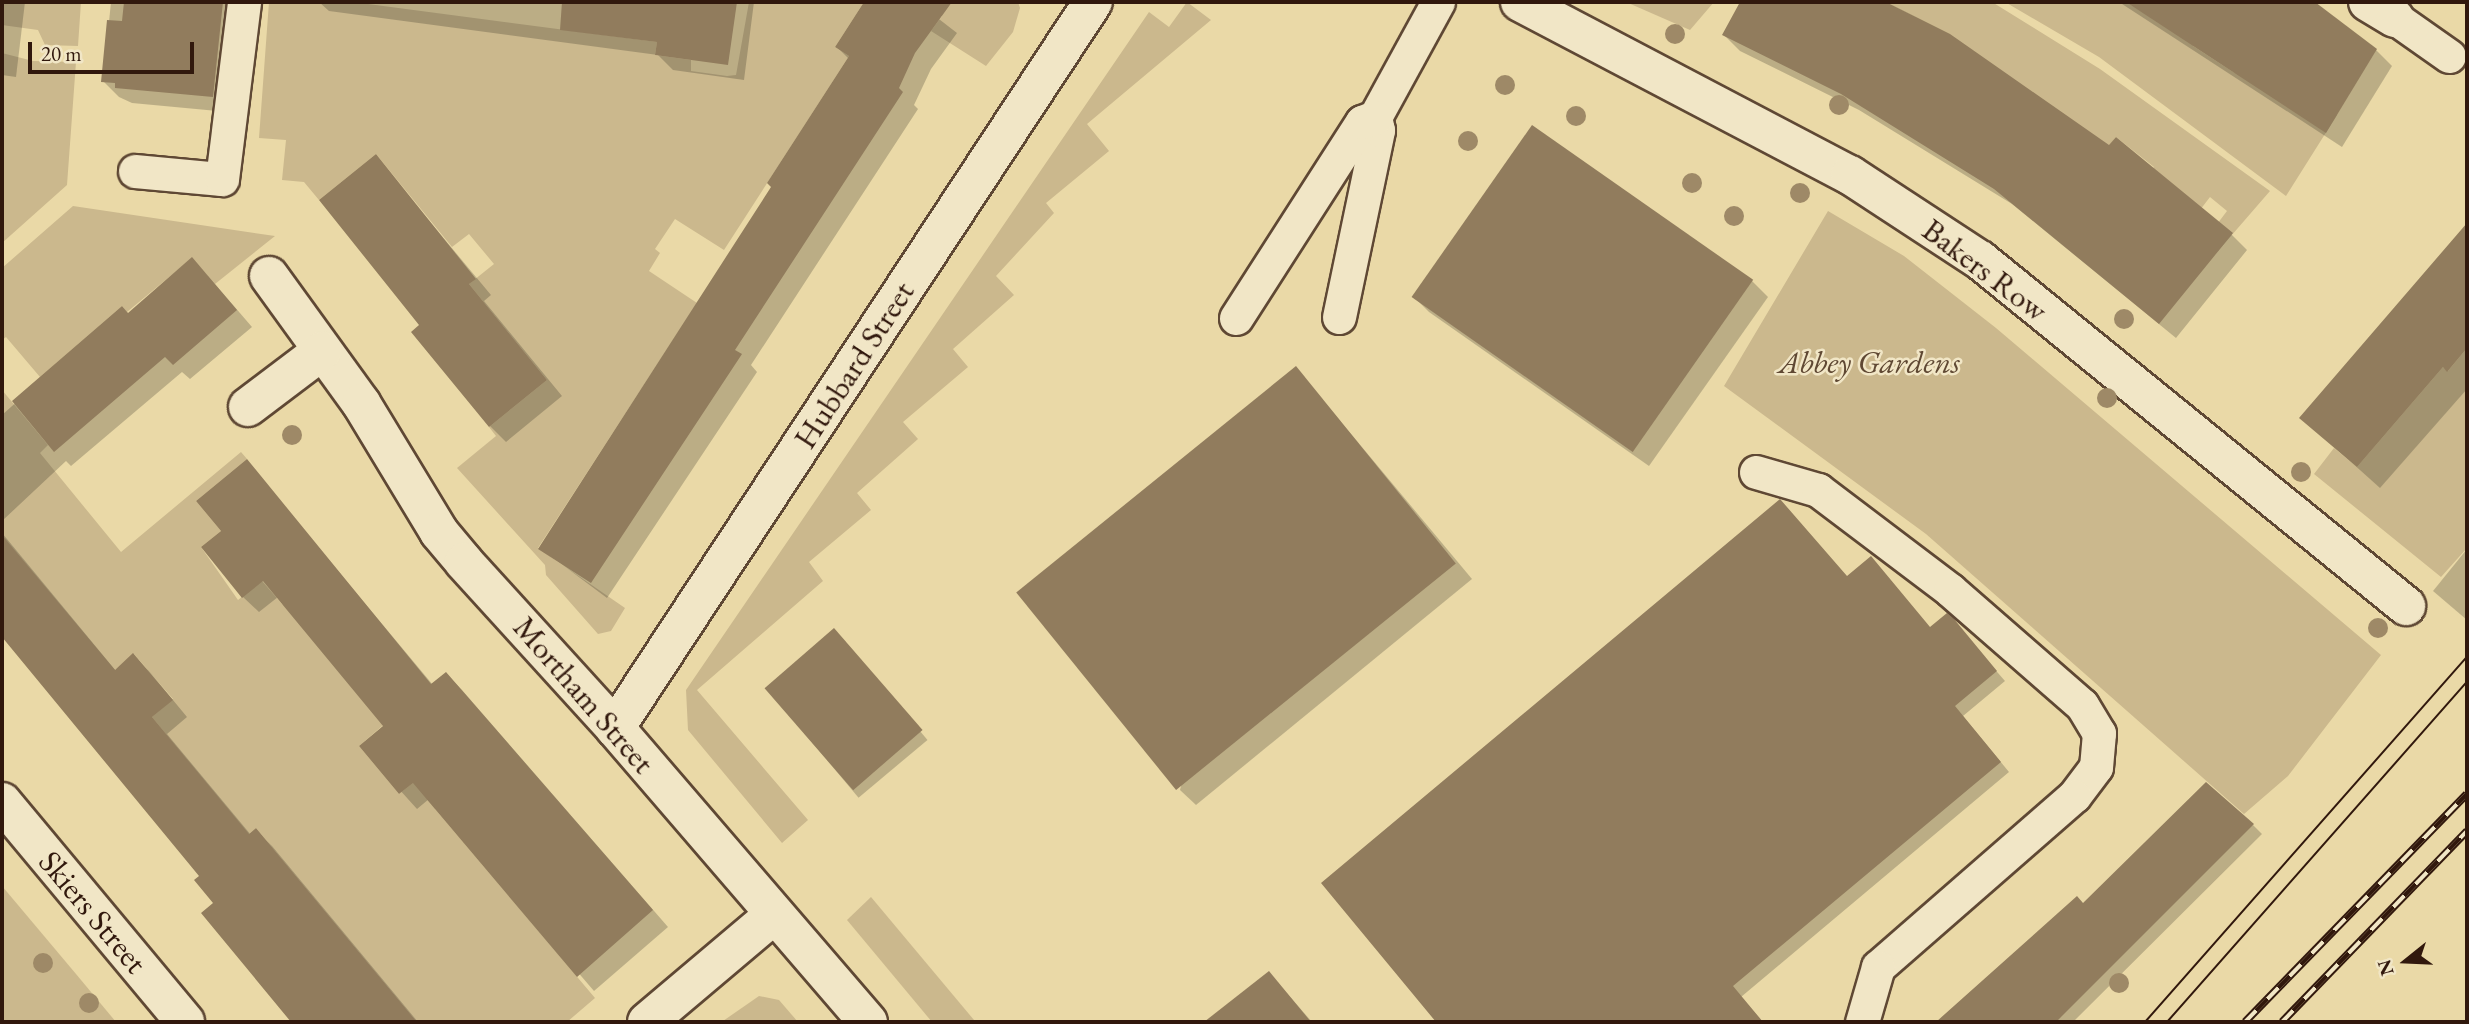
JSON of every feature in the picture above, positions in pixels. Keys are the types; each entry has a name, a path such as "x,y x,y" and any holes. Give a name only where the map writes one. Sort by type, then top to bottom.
{"street":[{"name":"Hubbard Street","path":"615,728 1093,2"},
{"name":"Bakers Row","path":"1520,2 1850,175 1980,260 2406,606"},
{"name":"Mortham Street","path":"269,276 360,403 439,532 615,728 868,1022"},
{"path":"248,407 322,351"},
{"name":"Skiers Street","path":"2,802 185,1022"},
{"path":"647,1022 775,914"}],"lane":[{"path":"135,171 222,179 244,2"},
{"path":"1236,318 1362,122 1375,117 1438,2"},
{"path":"2381,10 2449,56"},
{"path":"1339,317 1378,130 1375,117"},
{"path":"1756,472 1818,490 1950,590 2082,705 2099,733 2096,767 2074,796 1878,967 1861,1022"}],"green space":[{"path":"2,2 81,2 78,46 45,45 38,30 2,25"},
{"path":"269,2 353,2 657,42 655,55 691,60 691,71 727,76 736,75 749,2 864,2 835,47 849,56 724,250 675,219 655,249 660,253 649,271 697,303 538,548 625,608 611,631 598,634 546,575 545,565 457,468 496,436 489,427 547,380 469,284 494,264 469,234 452,247 376,154 319,200 304,182 282,180 286,140 259,138"},
{"path":"920,2 1018,2 1020,8 1013,32 986,66 931,31 942,16"},
{"path":"1187,2 1211,20 1087,124 1109,151 1046,203 1054,213 996,276 1014,295 953,349 968,367 903,422 918,439 857,493 871,510 809,562 823,581 697,690 808,820 782,843 688,730 686,690 1149,12 1169,27"},
{"path":"1626,2 1714,2 1690,30"},
{"path":"1886,2 1992,2 2100,69 2270,191 2218,251 2205,240 2227,211 2210,197 2187,227 2134,194 2154,167 2116,137 2077,185 1915,17"},
{"path":"2005,2 2126,2 2141,11 2210,19 2193,46 2233,72 2337,115 2286,196 2099,57"},
{"path":"2,53 33,61 76,62 67,185 2,243"},
{"path":"73,206 275,236 215,284 192,258 127,312 122,306 40,377 6,337 2,340 2,268"},
{"name":"Abbey Gardens","path":"1828,211 1904,256 1996,328 2381,655 2288,776 2244,814 1926,534 1724,386"},
{"path":"2467,348 2467,548 2441,577 2314,474 2334,448 2357,467 2443,367 2448,371"},
{"path":"2,390 48,445 40,453 121,552 241,452 247,459 196,501 221,531 201,547 238,600 262,581 282,604 431,684 359,746 399,794 419,778 510,746 435,809 595,998 567,1022 417,1022 256,828 200,875 188,761 152,717 173,699 134,654 114,671 2,536"},
{"path":"2,886 76,974 116,1022 2,1022"},
{"path":"871,897 974,1020 932,1022 847,920"},
{"path":"759,996 779,1000 798,1022 723,1021"}],"building":[{"path":"124,2 223,2 213,97 115,88 115,83 101,82 107,20 122,21"},
{"path":"562,2 737,2 728,65 655,55 657,42 560,30"},
{"path":"864,2 952,2 915,53 899,88 903,92 735,350 742,354 591,583 538,549 771,187 767,183 849,56 835,47"},
{"path":"1740,2 1886,2 1950,34 2109,145 2116,137 2233,233 2159,324 1994,189 1841,94 1722,35"},
{"path":"2126,2 2315,2 2377,49 2326,133"},
{"path":"1532,125 1753,280 1633,452 1412,297"},
{"path":"376,154 476,279 469,284 547,380 489,427 411,332 419,325 319,200"},
{"path":"2467,223 2467,348 2447,372 2443,367 2357,467 2299,418"},
{"path":"192,257 237,310 173,365 165,357 54,452 12,401 122,306 128,313"},
{"path":"1296,366 1456,563 1176,790 1016,593"},
{"path":"247,459 431,684 446,672 653,910 577,977 413,783 399,794 359,746 383,726 263,581 242,598 201,547 221,531 196,501"},
{"path":"1780,499 1847,576 1871,556 1930,627 1947,613 1954,619 1997,671 1955,706 2001,762 1733,986 1763,1022 1436,1022 1321,883"},
{"path":"2,535 115,670 133,653 173,700 152,717 249,834 256,828 417,1022 291,1022 201,913 213,903 194,880 199,876 2,637"},
{"path":"834,628 923,730 853,790 765,688"},
{"path":"2206,782 2254,824 2056,1022 1936,1022 2077,896 2083,903"},
{"path":"1269,971 1311,1022 1204,1022"}],"tram line":[{"path":"2145,1022 2467,657"},
{"path":"2167,1022 2467,682"}],"railway":[{"path":"2245,1022 2467,794"},
{"path":"2282,1022 2467,831"}]}
